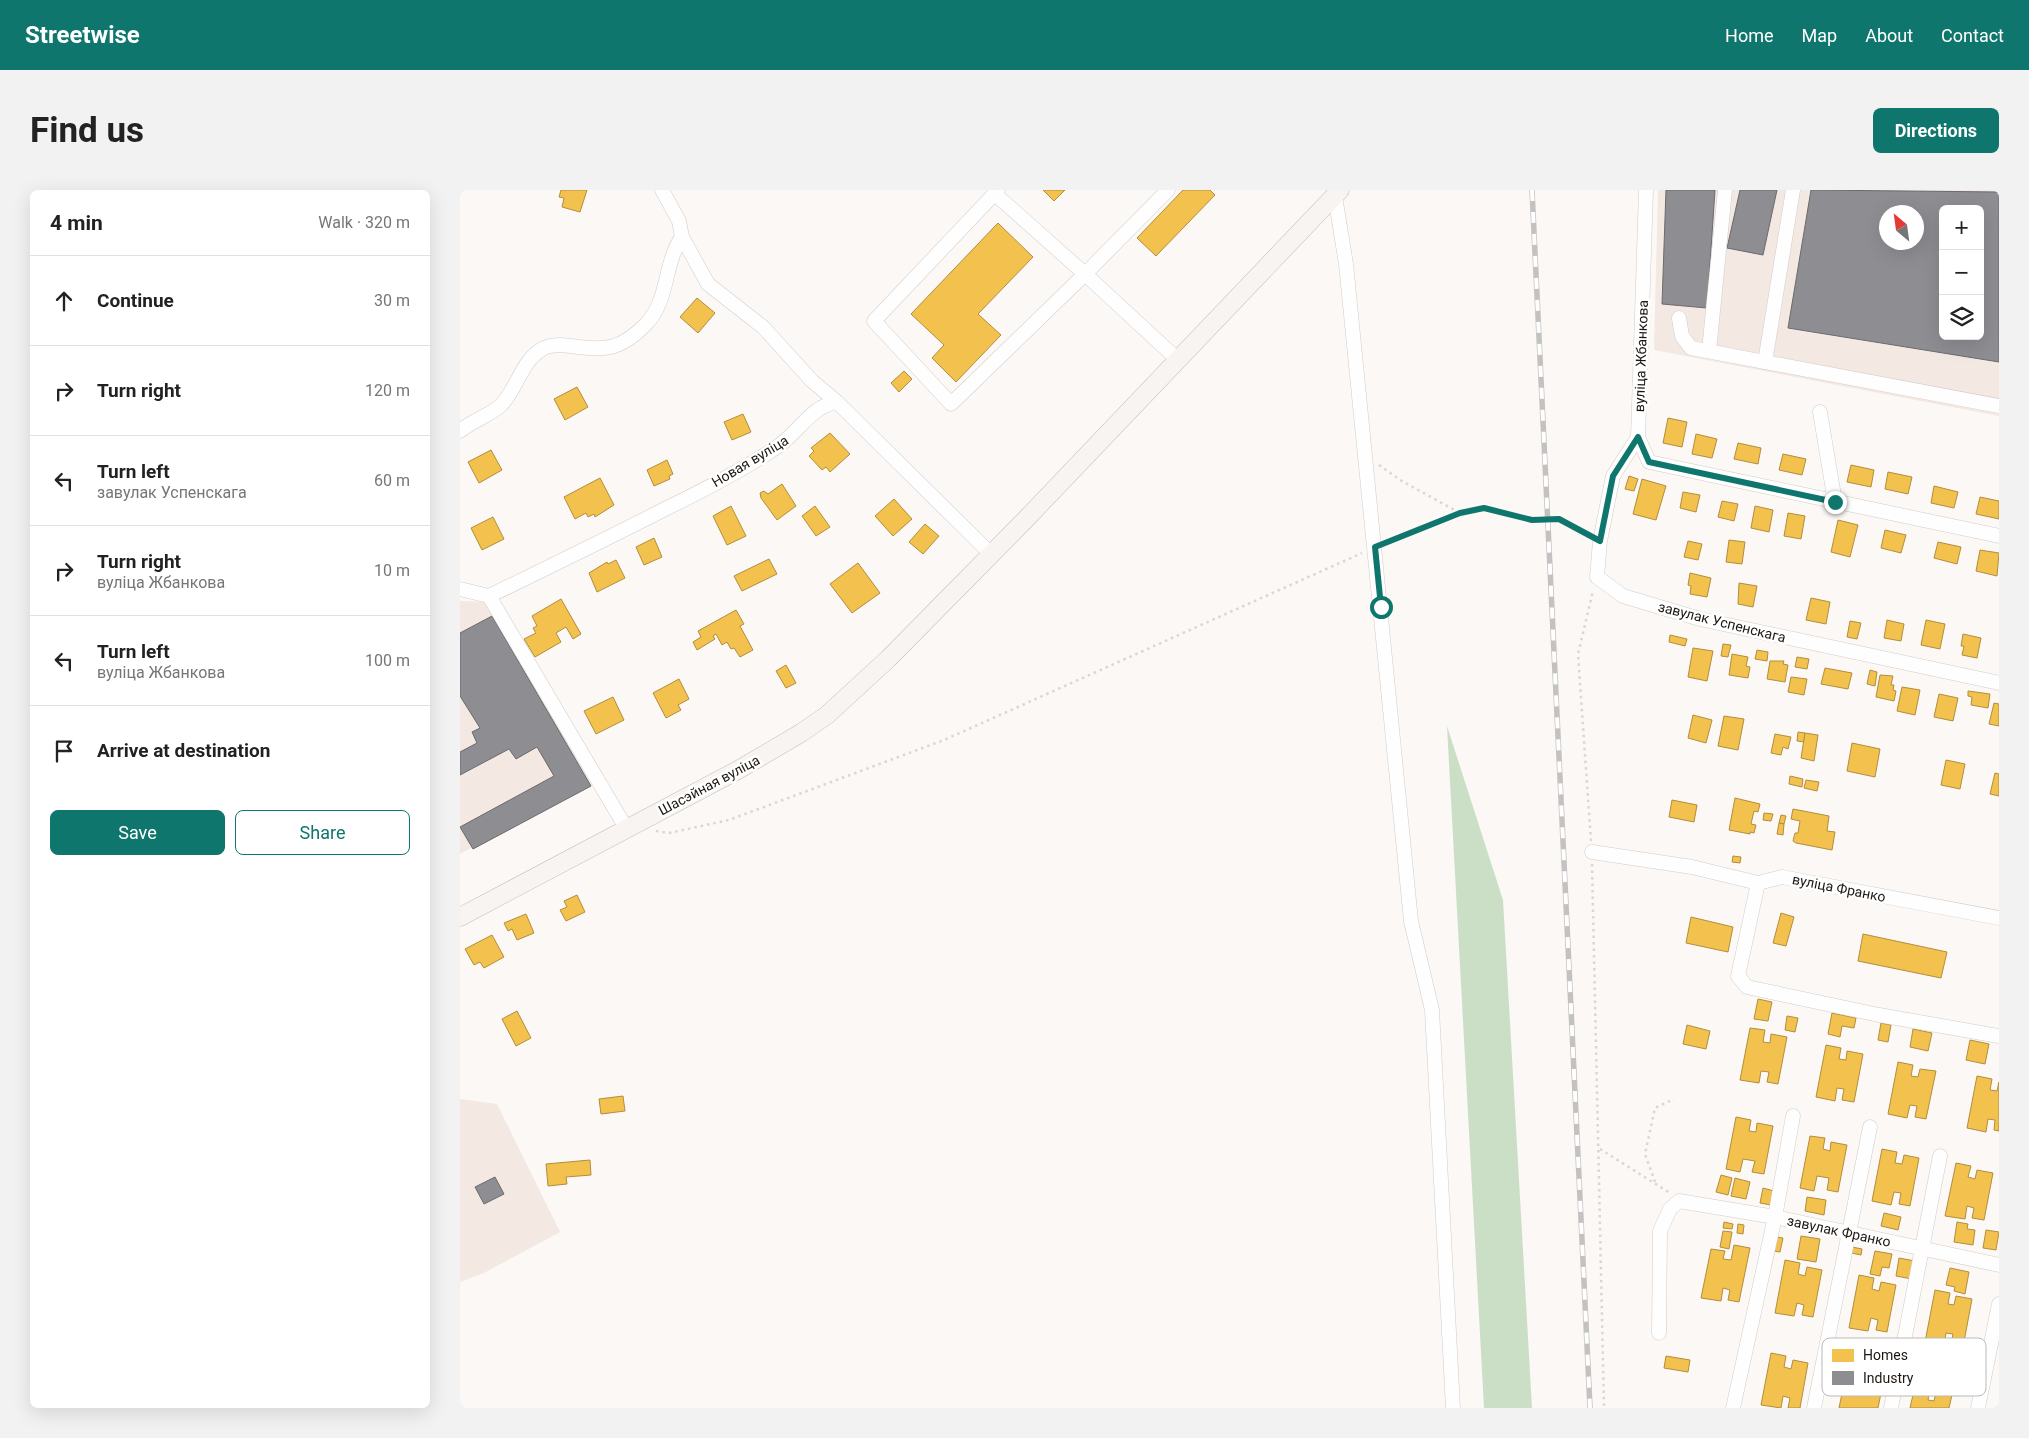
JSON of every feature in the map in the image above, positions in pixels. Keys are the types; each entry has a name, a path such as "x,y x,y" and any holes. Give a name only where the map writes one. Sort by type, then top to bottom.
{"main road":[{"name":"Шасэйная вуліца","path":"461,914 678,803 801,734 827,715 931,616 1338,193"}],"street":[{"path":"662,190 679,221 682,237 708,284 763,327 812,381 837,402 990,554"},
{"path":"1168,190 1085,274 951,404 874,321 996,192 1085,274 1178,360"},
{"name":"вуліца Жбанкова","path":"1646,190 1638,437 1649,462 1999,536"},
{"path":"1709,351 1725,190"},
{"path":"1765,362 1793,190"},
{"path":"1338,193 1366,456 1411,921 1432,1010 1453,1408"},
{"path":"460,432 469,424 502,404 523,368 546,347 564,345 603,349 613,348 622,344 641,329 657,309 682,237"},
{"path":"1679,318 1682,336 1691,348 1999,406"},
{"name":"Новая вуліца","path":"489,596 695,494 776,448 790,438 816,412 826,405 837,402"},
{"path":"1820,412 1835,502"},
{"path":"1597,577 1600,541 1613,476 1638,437"},
{"name":"завулак Успенскага","path":"1597,577 1623,596 1700,619 1999,683"},
{"path":"460,588 489,596 626,828"},
{"name":"вуліца Франко","path":"1592,852 1692,867 1758,883 1782,877 1999,918"},
{"path":"1758,883 1738,976 1747,987 1879,1015 1999,1036"},
{"path":"1733,1408 1775,1217 1793,1116"},
{"path":"1828,1338 1870,1127"},
{"path":"1905,1338 1940,1156"},
{"path":"1659,1333 1660,1232 1670,1209 1679,1201"},
{"name":"завулак Франко","path":"1679,1201 1775,1217 1999,1265"},
{"path":"1986,1368 1999,1304"},
{"path":"1814,1408 1822,1367"}],"path":[{"path":"1366,456 1400,480 1460,513"},
{"path":"652,831 669,833 729,820 944,740 1375,547 1460,513 1484,508 1532,520 1559,519 1600,541"},
{"path":"1597,577 1578,654 1592,852 1592,926 1600,1149 1604,1408"},
{"path":"1655,1182 1645,1154 1655,1108 1674,1100"},
{"path":"1600,1149 1655,1182 1679,1201"}],"shaded area":[{"path":"1658,190 1999,190 1999,416 1654,350"},
{"path":"460,601 490,602 590,784 460,854"},
{"path":"460,1099 497,1104 560,1232 484,1273 460,1282"}],"green space":[{"path":"1447,726 1503,900 1532,1408 1484,1408"}],"building: Homes":[{"path":"561,190 587,190 580,212 562,207 564,198 559,197"},
{"path":"1043,190 1065,190 1054,201"},
{"path":"1183,190 1210,190 1215,195 1156,256 1137,238"},
{"path":"998,223 1033,257 978,314 1001,335 956,382 932,358 944,345 911,314"},
{"path":"697,298 715,313 698,333 680,317"},
{"path":"904,371 912,379 899,392 891,383"},
{"path":"577,387 588,407 565,420 554,399"},
{"path":"743,414 751,432 732,440 724,422"},
{"path":"1668,418 1687,422 1682,447 1663,443"},
{"path":"830,433 850,454 830,472 826,467 822,470 809,456 814,451 811,448"},
{"path":"1696,434 1717,439 1712,458 1692,454"},
{"path":"1738,443 1761,448 1758,464 1734,459"},
{"path":"491,450 502,470 479,483 468,462"},
{"path":"1783,454 1806,459 1802,475 1779,470"},
{"path":"667,460 673,474 669,476 670,479 654,486 647,470"},
{"path":"1851,465 1874,470 1871,487 1847,482"},
{"path":"1888,472 1912,477 1908,494 1885,489"},
{"path":"1629,476 1638,479 1634,491 1625,489"},
{"path":"600,478 614,505 595,517 594,514 588,517 586,513 575,519 564,497"},
{"path":"1642,479 1666,486 1656,520 1633,514"},
{"path":"782,484 796,506 777,520 761,498 760,493 764,491 768,494"},
{"path":"1934,486 1958,492 1954,508 1931,503"},
{"path":"1683,492 1700,495 1696,512 1680,508"},
{"path":"1980,497 1999,501 1999,519 1976,514"},
{"path":"894,499 912,519 893,536 875,516"},
{"path":"1722,501 1738,504 1734,521 1718,517"},
{"path":"731,506 746,536 727,545 713,516"},
{"path":"815,506 830,527 816,536 802,516"},
{"path":"1755,506 1773,510 1769,532 1751,528"},
{"path":"1788,513 1805,516 1801,539 1784,536"},
{"path":"493,517 504,539 482,550 471,528"},
{"path":"1838,520 1858,525 1850,557 1831,552"},
{"path":"925,524 939,536 923,554 909,542"},
{"path":"1885,530 1906,535 1901,553 1881,548"},
{"path":"654,538 662,557 644,565 636,547"},
{"path":"1729,540 1745,542 1742,564 1726,562"},
{"path":"1688,541 1702,544 1698,560 1684,557"},
{"path":"1938,542 1961,547 1957,564 1934,558"},
{"path":"1980,550 1999,553 1997,576 1976,571"},
{"path":"769,559 777,574 742,591 734,576"},
{"path":"616,560 625,578 597,592 589,573 607,562 608,564"},
{"path":"858,563 880,593 852,613 830,584"},
{"path":"1690,573 1711,578 1707,597 1690,594 1691,586 1688,585"},
{"path":"1739,583 1757,586 1753,607 1738,604"},
{"path":"1811,598 1830,602 1826,624 1806,620"},
{"path":"561,599 581,634 573,639 566,627 556,633 561,642 535,657 524,639 536,633 533,628 537,626 532,616"},
{"path":"736,610 744,624 740,626 753,650 740,657 734,648 731,649 727,642 722,645 716,634 713,636 715,639 697,650 693,642 701,637 698,631"},
{"path":"1887,620 1904,624 1901,641 1884,638"},
{"path":"1926,620 1945,624 1940,649 1921,645"},
{"path":"1850,621 1861,623 1857,639 1847,637"},
{"path":"1963,634 1981,638 1977,658 1962,655 1964,646 1961,646"},
{"path":"1670,635 1687,639 1685,646 1669,642"},
{"path":"1723,644 1731,645 1728,657 1721,656"},
{"path":"1693,648 1713,651 1707,681 1688,677"},
{"path":"1757,650 1768,652 1767,661 1755,659"},
{"path":"1732,654 1748,657 1746,666 1750,667 1748,678 1729,675"},
{"path":"1797,657 1809,659 1807,669 1795,667"},
{"path":"1770,661 1784,661 1783,664 1788,665 1785,682 1767,679"},
{"path":"786,665 796,683 786,688 776,671"},
{"path":"1825,668 1852,673 1848,689 1821,684"},
{"path":"1870,670 1877,672 1875,686 1867,684"},
{"path":"1880,675 1893,676 1891,685 1894,685 1893,690 1896,691 1894,701 1876,697"},
{"path":"1791,677 1807,679 1804,695 1788,692"},
{"path":"679,679 689,699 678,705 681,710 666,718 653,693"},
{"path":"1902,687 1920,690 1915,715 1897,711"},
{"path":"1968,691 1990,694 1988,708 1971,705 1972,697 1968,696"},
{"path":"1939,694 1958,698 1953,721 1934,717"},
{"path":"613,697 624,720 596,734 584,711"},
{"path":"1994,703 1999,704 1999,726 1989,724"},
{"path":"1693,715 1712,720 1706,743 1688,738"},
{"path":"1724,716 1744,719 1738,750 1718,746"},
{"path":"1798,732 1805,733 1804,742 1797,741"},
{"path":"1805,733 1818,735 1814,761 1801,758"},
{"path":"1775,734 1791,737 1788,749 1783,747 1781,755 1771,753"},
{"path":"1852,743 1880,749 1875,777 1847,771"},
{"path":"1946,760 1965,764 1960,789 1941,785"},
{"path":"1995,773 1999,774 1999,796 1990,794"},
{"path":"1790,776 1803,779 1802,787 1789,784"},
{"path":"1806,780 1819,782 1817,791 1804,788"},
{"path":"1735,798 1760,804 1758,812 1754,811 1751,824 1756,825 1754,833 1729,830"},
{"path":"1672,800 1697,805 1694,822 1669,817"},
{"path":"1793,809 1829,816 1827,831 1835,832 1832,850 1793,841 1795,833 1798,833 1800,821 1791,819"},
{"path":"1764,813 1773,814 1771,821 1763,820"},
{"path":"1781,815 1786,816 1784,824 1779,823"},
{"path":"1779,823 1784,824 1783,835 1777,834"},
{"path":"1733,856 1741,857 1740,863 1732,862"},
{"path":"577,895 585,912 566,921 560,910 567,907 564,901"},
{"path":"1781,913 1794,917 1786,946 1773,943"},
{"path":"526,914 534,933 517,940 512,929 508,931 504,923"},
{"path":"1691,917 1733,927 1728,952 1686,943"},
{"path":"1863,934 1947,952 1941,978 1858,961"},
{"path":"492,935 504,957 484,968 480,962 474,965 465,949"},
{"path":"1758,999 1772,1002 1768,1021 1754,1019"},
{"path":"517,1011 531,1038 516,1046 502,1019"},
{"path":"1832,1013 1856,1018 1854,1028 1842,1026 1840,1037 1828,1034"},
{"path":"1787,1016 1798,1018 1795,1032 1785,1030"},
{"path":"1881,1023 1891,1025 1888,1042 1878,1040"},
{"path":"1687,1025 1710,1031 1706,1049 1683,1044"},
{"path":"1750,1028 1765,1030 1763,1042 1770,1043 1771,1034 1787,1037 1778,1084 1767,1082 1769,1072 1761,1071 1759,1083 1740,1080"},
{"path":"1913,1029 1932,1033 1928,1051 1910,1047"},
{"path":"1970,1040 1989,1044 1985,1064 1966,1060"},
{"path":"1826,1045 1841,1048 1839,1059 1846,1060 1847,1051 1863,1054 1854,1102 1842,1100 1844,1089 1837,1088 1835,1101 1816,1097"},
{"path":"1898,1062 1913,1065 1911,1076 1918,1077 1920,1069 1936,1071 1926,1119 1915,1117 1917,1106 1910,1105 1907,1118 1888,1114"},
{"path":"1977,1076 1992,1079 1990,1090 1997,1091 1999,1082 1999,1131 1994,1130 1995,1120 1988,1119 1986,1132 1967,1128"},
{"path":"623,1096 625,1111 601,1114 599,1099"},
{"path":"1736,1117 1751,1120 1749,1131 1756,1132 1757,1123 1773,1126 1764,1174 1752,1172 1755,1161 1743,1159 1740,1172 1726,1169"},
{"path":"1810,1136 1825,1138 1823,1149 1830,1151 1831,1142 1847,1145 1838,1192 1827,1190 1829,1178 1817,1176 1814,1191 1800,1188"},
{"path":"1882,1149 1897,1152 1895,1163 1902,1164 1904,1155 1919,1158 1910,1206 1899,1204 1901,1193 1894,1192 1891,1205 1872,1201"},
{"path":"590,1160 591,1175 566,1177 567,1184 548,1186 546,1164"},
{"path":"1956,1163 1971,1166 1968,1177 1975,1179 1977,1170 1993,1173 1984,1220 1972,1218 1974,1208 1967,1206 1965,1219 1945,1216"},
{"path":"1721,1175 1732,1178 1728,1195 1716,1192"},
{"path":"1735,1178 1750,1182 1746,1199 1731,1196"},
{"path":"1763,1188 1774,1191 1771,1205 1760,1203"},
{"path":"1807,1197 1826,1200 1824,1215 1805,1211"},
{"path":"1884,1213 1901,1217 1898,1230 1881,1226"},
{"path":"1724,1222 1733,1224 1732,1229 1723,1228"},
{"path":"1957,1222 1968,1224 1967,1229 1975,1230 1973,1245 1954,1242"},
{"path":"1738,1224 1744,1225 1743,1234 1737,1233"},
{"path":"1986,1230 1999,1232 1996,1250 1983,1248"},
{"path":"1723,1231 1732,1232 1729,1249 1720,1247"},
{"path":"1801,1236 1820,1239 1816,1262 1797,1259"},
{"path":"1776,1237 1783,1238 1780,1252 1773,1251"},
{"path":"1734,1245 1750,1248 1739,1302 1728,1300 1730,1290 1723,1288 1721,1301 1701,1298 1711,1249 1725,1251 1723,1259 1731,1260"},
{"path":"1852,1247 1862,1249 1861,1255 1851,1253"},
{"path":"1875,1251 1892,1254 1889,1268 1882,1267 1880,1276 1870,1274"},
{"path":"1899,1258 1915,1261 1912,1279 1896,1276"},
{"path":"1785,1260 1800,1263 1798,1274 1805,1276 1807,1267 1822,1270 1813,1317 1802,1315 1804,1305 1797,1303 1794,1316 1775,1313"},
{"path":"1950,1268 1969,1272 1965,1294 1954,1291 1955,1287 1946,1285"},
{"path":"1859,1275 1874,1278 1872,1289 1879,1291 1881,1282 1896,1285 1887,1332 1876,1330 1878,1320 1871,1318 1868,1331 1849,1328"},
{"path":"1935,1290 1950,1293 1948,1304 1954,1305 1956,1296 1972,1299 1965,1338 1952,1338 1953,1334 1946,1333 1945,1338 1926,1338"},
{"path":"1771,1353 1786,1356 1784,1367 1791,1369 1793,1360 1808,1363 1800,1408 1788,1408 1790,1398 1783,1396 1781,1408 1761,1405"},
{"path":"1666,1356 1690,1360 1688,1372 1664,1368"},
{"path":"1841,1396 1880,1396 1878,1408 1839,1408"},
{"path":"1913,1396 1929,1396 1928,1400 1934,1401 1935,1396 1952,1396 1949,1408 1910,1408"}],"building: Industry":[{"path":"1666,190 1715,190 1707,308 1662,304"},
{"path":"1740,190 1777,190 1763,255 1727,248"},
{"path":"1811,190 1999,192 1999,362 1788,328"},
{"path":"492,616 591,786 473,849 460,827 554,776 537,747 516,759 509,749 460,775 460,752 477,743 472,732 480,728 460,696 460,633"},
{"path":"495,1177 504,1194 484,1204 475,1187"}],"railway":[{"path":"1532,190 1590,1408"}],"route":[{"path":"1381,607 1375,547 1460,513 1484,508 1532,520 1559,519 1600,541 1613,476 1638,437 1649,462 1835,502"}]}
